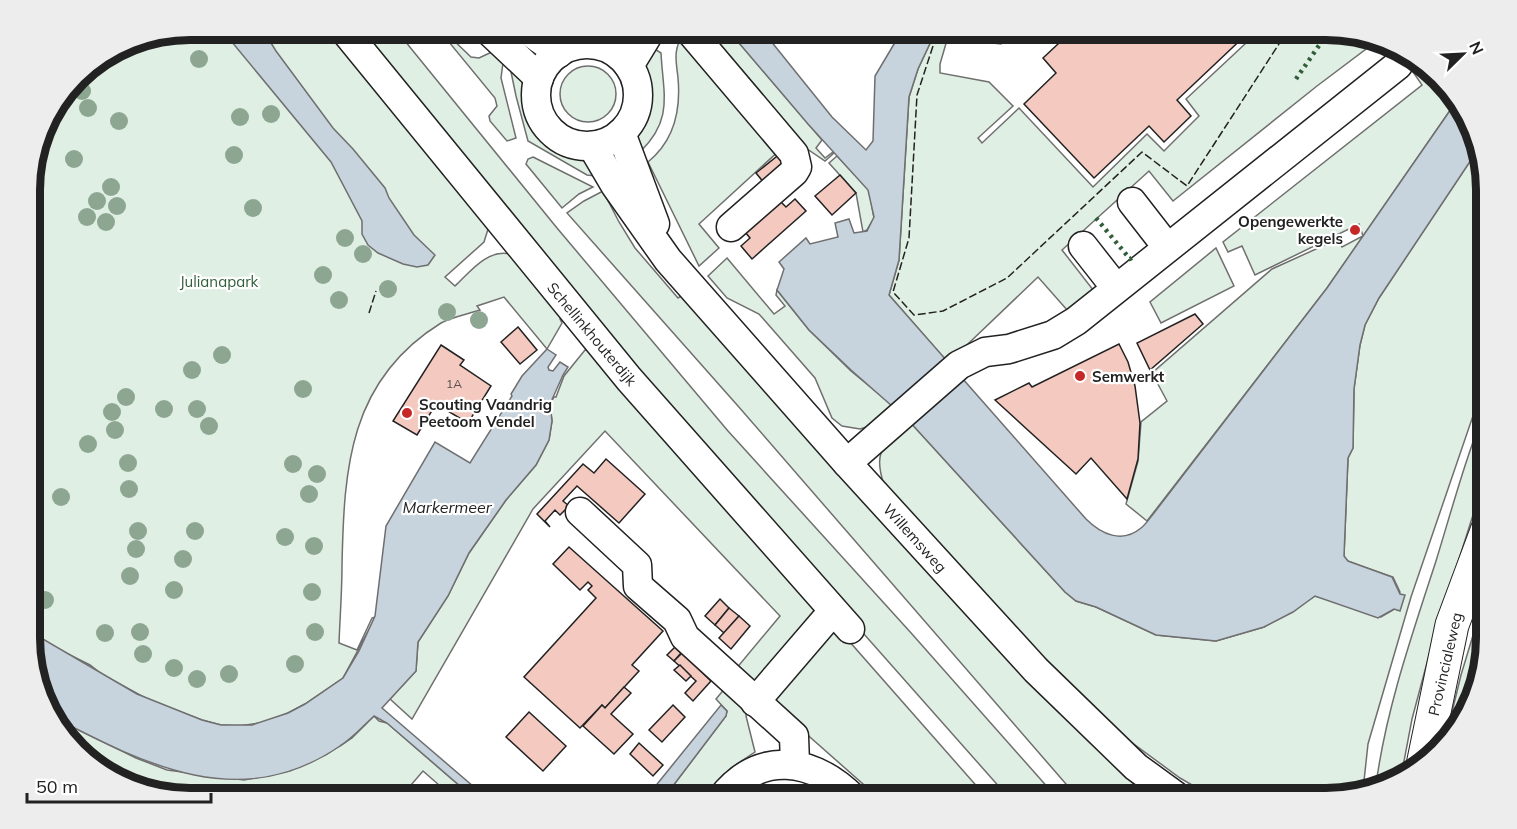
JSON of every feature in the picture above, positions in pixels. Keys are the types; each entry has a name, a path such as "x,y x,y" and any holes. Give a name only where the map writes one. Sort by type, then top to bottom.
{"main road":[{"name":"Provincialeweg","path":"1426,751 1452,625 1476,561"}],"street":[{"name":"Schellinkhouterdijk","path":"353,41 628,379 842,620 755,702"},
{"path":"500,41 539,78"},
{"path":"543,41 559,52"},
{"path":"596,41 559,52 547,64 539,78 536,95 539,112 547,127 560,138 575,145 592,146 608,142 621,134 633,119 638,102 637,83 629,66 616,53 609,41"},
{"path":"629,66 644,41"},
{"path":"698,41 796,159 797,167 794,172 731,227"},
{"path":"847,463 959,365 985,352 1009,349 1053,335 1076,321 1398,65"},
{"name":"Willemsweg","path":"621,134 668,260"},
{"name":"Willemsweg","path":"592,146 615,185 668,260 847,463 1036,670 1136,767 1165,788"},
{"path":"1132,202 1167,247"},
{"path":"1083,246 1116,288"},
{"path":"580,512 637,565 638,586 676,620 685,637 794,736 795,764"},
{"path":"729,788 761,768 795,764 832,779 842,788"}],"green space":[{"name":"Julianapark","path":"180,41 336,41 443,174 483,213 489,226 484,242 445,277 455,286 486,258 502,253 510,254 563,313 560,319 562,323 547,349 504,297 477,306 480,310 441,323 410,346 387,371 370,399 358,429 350,461 345,494 339,643 357,650 372,618 375,617 343,678 305,704 266,722 239,726 221,725 151,701 40,638 41,180 43,161 52,133 66,107 84,84 107,66 142,48"},
{"path":"369,41 405,41 557,228 728,431 1048,788 1000,788 747,502"},
{"path":"448,41 454,41 471,57 479,58 494,51 503,63 501,78 516,138 507,141 490,121 489,116 497,106 495,98"},
{"path":"680,41 690,41 781,149 699,224 719,248 699,266 648,162 664,145 677,114 679,90 676,56"},
{"path":"709,41 737,41 822,140 816,148 825,158 834,153 825,161 797,142"},
{"path":"931,41 947,41 940,64 940,73 989,82 1013,106 978,138 982,143 1019,108 1093,187 1147,134 1164,151 1199,116 1186,99 1248,41 1327,41 1369,47 1173,201 1149,171 1062,250 1094,291 1068,311 1038,277 948,363 889,295 899,260 909,97 918,69"},
{"path":"974,41 1003,41 1001,44"},
{"path":"650,46 661,53 664,106 658,128 640,152 637,141 646,103 644,71"},
{"path":"588,66 599,68 608,74 614,83 616,94 614,105 608,114 599,120 588,122 577,120 568,114 562,105 560,94 562,83 568,74 577,68"},
{"path":"510,67 528,85 530,109 541,130 556,144 580,153 596,176 587,175 528,141"},
{"path":"1413,68 1439,91 1452,108 1327,288 1147,521 1126,504 1138,461 1141,422 1167,401 1152,373 1272,269 1338,239 1342,247 1363,236 1359,224 1255,275 1242,246 1228,252 1223,242 1422,85 1411,69"},
{"path":"837,156 869,190 874,218 867,230 863,232 856,193 829,163"},
{"path":"533,157 593,187 579,194 562,208 526,164 528,159"},
{"path":"1472,158 1476,190 1476,407 1411,597 1368,744 1364,784 1337,788 1197,788 1180,778 1116,731 990,603 884,485 879,463 880,455 887,442 909,421 1065,592 1076,601 1096,607 1156,635 1216,641 1264,627 1315,596 1381,617 1393,610 1400,592 1393,577 1347,561 1344,556 1348,458 1353,448 1354,389 1365,325 1379,298"},
{"path":"603,191 635,248 678,298 683,295 1075,724 1137,788 1069,788 567,213"},
{"path":"1216,248 1234,286 1161,323 1150,302"},
{"path":"727,258 774,314 785,306 776,295 777,290 809,330 851,371 897,409 870,426 860,429 842,426 832,418 815,378 759,314 727,298 708,276"},
{"path":"585,350 594,351 815,610 816,615 756,684 735,670 780,616 605,431 533,509 412,719 390,699 416,671 418,642 448,596 469,553 506,500 536,465 549,440 552,421 550,404 556,397 564,376"},
{"path":"1476,433 1476,506 1432,644 1412,719 1403,767 1377,780 1386,728 1401,672"},
{"path":"1476,625 1475,658 1471,678 1461,705 1449,725"},
{"path":"830,630 841,632 978,788 868,788 768,700"},
{"path":"726,687 746,706 746,716 755,752 731,768 714,788 671,788 726,716 727,711 716,699"},
{"path":"374,716 379,721 387,723 462,788 442,788 423,771 408,788 171,787 133,777 107,763 91,751 68,724 136,758 167,770 244,780 290,771 327,754 352,738"}],"water":[{"path":"231,41 270,41 333,128 385,188 389,198 414,235 435,255 428,265 417,267 403,264 378,253 368,245 362,234 362,221 331,162"},
{"path":"737,41 771,41 832,117 866,150 873,141 875,76 896,41 931,41 918,69 909,97 899,260 889,295 1086,519 1105,533 1119,536 1134,533 1149,519 1327,288 1452,108 1465,133 1472,158 1379,298 1365,325 1354,389 1353,448 1348,458 1344,556 1348,561 1392,577 1400,594 1405,595 1400,611 1394,609 1378,618 1315,596 1293,612 1264,627 1216,641 1156,635 1096,607 1076,601 1065,592 909,421 809,330 777,290 784,269 779,262 806,238 810,244 838,237 835,223 849,219 854,233 867,231 874,217 868,190"},
{"name":"Markermeer","path":"547,349 556,355 548,367 549,370 553,371 560,362 568,367 550,404 552,421 549,440 536,465 506,500 469,553 448,596 418,642 416,671 382,708 475,788 462,788 387,723 374,716 345,743 303,766 266,777 230,779 194,775 159,765 68,725 48,687 43,668 40,637 137,694 202,720 221,725 252,725 288,713 343,678 359,651 375,616 386,526 435,442 470,463 522,376"},
{"path":"721,705 727,711 726,716 671,788 654,788"}],"building":[{"path":"1061,41 1239,41 1177,100 1191,116 1164,142 1149,126 1094,178 1024,104 1056,73 1043,58"},
{"path":"781,153 785,166 765,184 756,173"},
{"path":"840,175 856,193 832,215 815,196"},
{"path":"795,199 806,211 752,259 741,246 750,238 745,232 780,201 786,207"},
{"path":"1195,314 1203,324 1150,370 1137,343"},
{"path":"518,327 537,350 520,364 501,342"},
{"path":"1119,344 1128,362 1135,386 1140,423 1138,459 1127,499 1091,458 1076,474 995,400 1029,383 1032,387"},
{"path":"441,345 464,360 460,365 491,386 468,423 436,404 417,435 393,421"},
{"path":"606,459 645,494 619,523 577,486 563,501 569,506 560,515 555,510 545,521 550,527 537,514 583,464 594,473"},
{"path":"569,547 663,631 632,665 639,671 605,708 602,705 580,728 524,677 596,598 588,590 592,586 588,582 580,590 553,564"},
{"path":"720,599 729,608 715,625 705,616"},
{"path":"729,608 739,616 724,633 715,625"},
{"path":"739,616 750,626 731,649 719,638"},
{"path":"675,647 681,653 674,661 667,655"},
{"path":"682,653 711,681 693,701 685,693 696,681 674,661"},
{"path":"680,665 691,676 686,681 674,670"},
{"path":"624,687 631,693 611,714 633,734 614,754 583,726 602,705 605,708"},
{"path":"673,705 685,717 662,742 649,730"},
{"path":"529,712 566,746 543,771 506,737"},
{"path":"639,743 663,765 653,776 630,754"}],"hedge":[{"path":"1296,79 1322,41"},
{"path":"1096,218 1130,259 1133,257"}],"fence":[{"path":"938,41 933,46 917,95 909,238 893,292 914,315 943,311 1007,278 1142,152 1187,186 1281,41"},
{"path":"369,313 376,291"}],"place":[{"name":"Opengewerkte kegels","path":"1355,230"},
{"name":"Semwerkt","path":"1080,376"},
{"name":"Scouting Vaandrig Peetoom Vendel","path":"407,413"}]}
